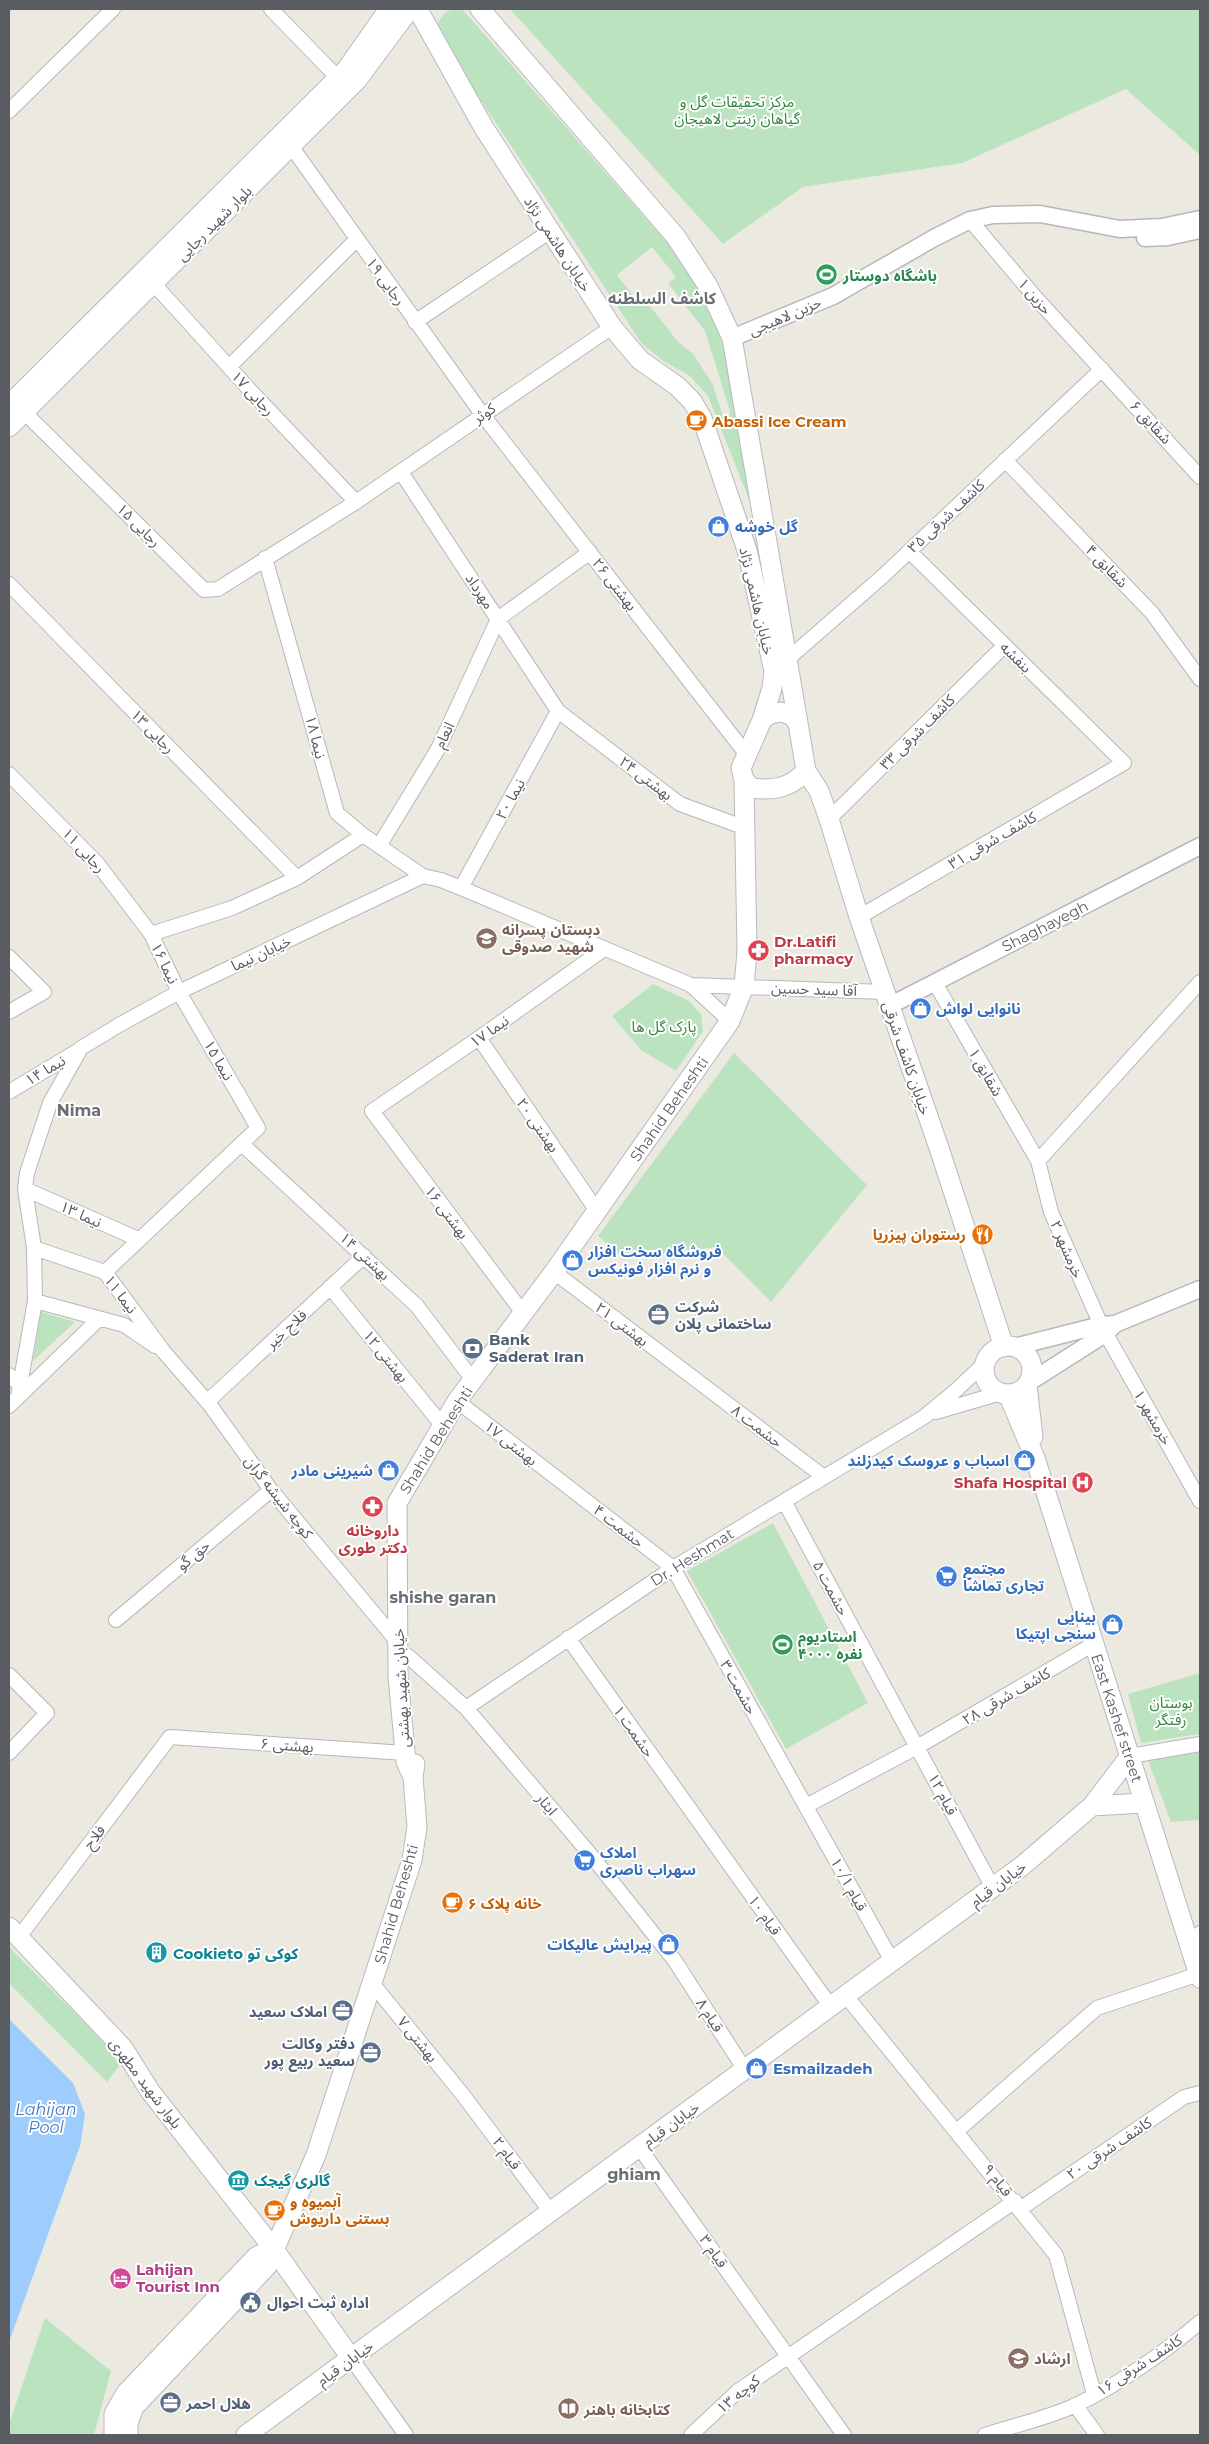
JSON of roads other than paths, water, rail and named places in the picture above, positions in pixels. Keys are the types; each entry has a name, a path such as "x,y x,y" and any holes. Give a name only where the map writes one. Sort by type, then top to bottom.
{"main road":[{"name":"بلوار شهید رجایی","path":"16,409 153,283 357,80 377,41 389,9"},
{"name":"بلوار شهید رجایی","path":"9,427 16,409 338,78 414,9"},
{"name":"خیابان هاشمی نژاد","path":"414,9 484,128 549,232 612,327 640,360 677,386 692,401 702,418 746,550 781,666 762,720"},
{"path":"480,9 676,238 708,286 732,338 781,666 798,723 806,771 791,785 774,788 752,788 744,780 741,768 762,720 770,714 781,712 791,715 798,723"},
{"name":"خیابان کاشف شرقی","path":"806,771 819,791 829,818 887,999 1009,1347"},
{"name":"Shahid Beheshti","path":"128,2435 128,2423 134,2407 266,2266 316,2155 412,1860 417,1827 413,1777 415,1760 408,1656 399,1598 397,1503 457,1401 554,1272 730,1021 744,986 747,952 743,827 744,780"},
{"path":"1009,1347 1026,1355 1032,1369 1028,1384 1035,1458 1004,1394 989,1385 985,1378 985,1363 989,1356 1009,1347"},
{"path":"1004,1394 1015,1393 1028,1384"},
{"name":"East Kashef street","path":"1035,1458 1200,1976"},
{"name":"خیابان شهید بهشتی","path":"399,1598 396,1640 406,1762 413,1777"},
{"name":"خیابان قیام","path":"246,2435 1022,1866 1092,1806 1130,1756"},
{"path":"1092,1806 1144,1803"},
{"name":"بلوار شهید مطهری","path":"14,1932 123,2048 150,2091 274,2248 351,2358"},
{"path":"114,2435 114,2414 126,2392 256,2257 274,2248"}],"street":[{"path":"9,111 113,9"},
{"path":"271,9 338,78"},
{"name":"رجایی ۱۹","path":"291,146 356,240 482,414"},
{"name":"حزین لاهیجی","path":"732,338 833,296 934,238 970,220 993,215 1040,214 1120,229 1162,227 1200,219"},
{"name":"حزین لاهیجی","path":"970,220 1032,221 1120,239 1168,237 1200,230"},
{"name":"حزین ۱","path":"970,220 1035,297 1102,369"},
{"path":"415,322 549,232"},
{"path":"229,367 356,240"},
{"name":"رجایی ۱۷","path":"153,283 356,502"},
{"name":"کوثر","path":"356,502 482,414 612,327"},
{"name":"کاشف شرقی ۳۵","path":"781,666 909,551 1102,369"},
{"name":"شقایق ۶","path":"1102,369 1200,477"},
{"name":"رجایی ۱۵","path":"16,409 204,590 218,589 356,502"},
{"name":"بهشتی ۲۶","path":"482,414 747,755"},
{"name":"شقایق ۴","path":"1005,460 1152,613 1200,679"},
{"name":"مهرداد","path":"401,472 558,711"},
{"name":"بنفشه","path":"909,551 1124,763"},
{"path":"498,619 590,552"},
{"name":"نیما ۱۸","path":"265,558 337,813 363,835 423,876"},
{"name":"رجایی ۱۳","path":"9,584 297,878"},
{"name":"انعام","path":"379,846 438,749 498,619"},
{"name":"کاشف شرقی ۳۳","path":"829,818 1004,646"},
{"name":"بهشتی ۲۴","path":"558,711 680,804 743,827"},
{"name":"نیما ۲۰","path":"461,888 558,711"},
{"name":"کاشف شرقی ۳۱","path":"859,916 1124,763"},
{"name":"رجایی ۱۱","path":"9,774 97,863 151,934"},
{"path":"151,934 232,908 297,878 363,835"},
{"name":"Shaghayegh","path":"887,999 935,984 1200,846"},
{"path":"423,876 441,880 461,888 691,985 730,1021"},
{"name":"خیابان نیما","path":"16,1396 36,1300 34,1248 25,1189 30,1161 50,1103 81,1048 179,992 423,876"},
{"name":"نیما ۱۶","path":"151,934 179,992"},
{"name":"نیما ۱۷","path":"372,1111 604,949"},
{"path":"9,957 44,992 9,1012"},
{"path":"1038,1161 1200,982"},
{"name":"شقایق ۱","path":"935,984 1038,1161"},
{"path":"691,985 744,986"},
{"name":"آقا سید حسین","path":"744,986 887,999"},
{"name":"نیما ۱۵","path":"179,992 258,1128 243,1145"},
{"name":"بهشتی ۲۰","path":"479,1038 598,1210"},
{"name":"نیما ۱۴","path":"9,1092 81,1048"},
{"name":"بهشتی ۱۶","path":"372,1111 523,1313"},
{"path":"105,1272 138,1239 243,1145"},
{"name":"بهشتی ۱۴","path":"243,1145 417,1306 473,1380"},
{"name":"خرمشهر ۲","path":"1038,1161 1051,1212 1107,1328"},
{"name":"نیما ۱۳","path":"25,1189 138,1239"},
{"name":"نیما ۱۱","path":"34,1248 105,1272 164,1352"},
{"name":"فلاح خیر","path":"207,1402 364,1256"},
{"name":"بهشتی ۲۱","path":"554,1272 690,1376"},
{"name":"بهشتی ۱۲","path":"330,1287 442,1425"},
{"path":"1009,1347 1107,1328 1200,1289"},
{"path":"36,1300 124,1325 164,1352"},
{"path":"9,1374 16,1396 100,1319"},
{"path":"1028,1384 1107,1328"},
{"name":"خرمشهر ۱","path":"1107,1328 1200,1501"},
{"name":"کوچه شیشه گران","path":"164,1352 207,1402 271,1490 396,1640"},
{"path":"924,1417 985,1363"},
{"name":"حشمت ۸","path":"690,1376 824,1477"},
{"path":"924,1417 962,1403 1004,1394"},
{"name":"بهشتی ۱۷","path":"457,1401 565,1484"},
{"name":"Dr. Heshmat","path":"466,1708 673,1568 924,1417"},
{"name":"حشمت ۴","path":"565,1484 673,1568"},
{"name":"حق گو","path":"116,1620 271,1490"},
{"name":"حشمت ۵","path":"784,1501 892,1700"},
{"name":"حشمت ۳","path":"673,1568 806,1806"},
{"name":"حشمت ۱","path":"568,1638 700,1824"},
{"name":"کاشف شرقی ۲۸","path":"806,1806 917,1747 1094,1644"},
{"name":"ایثار","path":"408,1656 466,1708 590,1854 675,1961"},
{"path":"9,1675 47,1713 9,1753"},
{"name":"قیام ۱۲","path":"892,1700 993,1888"},
{"name":"بهشتی ۶","path":"170,1737 405,1753"},
{"name":"فلاح","path":"14,1932 170,1737"},
{"path":"1130,1756 1200,1744"},
{"name":"قیام ۱۰/۱","path":"806,1806 892,1962"},
{"name":"قیام ۱۰","path":"700,1824 831,2007"},
{"path":"1192,1951 1200,1932"},
{"name":"قیام ۸","path":"675,1961 745,2070"},
{"path":"957,2131 1097,2008 1200,1976"},
{"name":"بهشتی ۷","path":"372,1984 464,2095"},
{"name":"قیام ۹","path":"846,1996 1056,2255 1094,2394"},
{"name":"کاشف شرقی ۲۰","path":"788,2356 1017,2205 1184,2098 1200,2093"},
{"name":"قیام ۲","path":"464,2095 551,2212"},
{"name":"قیام ۳","path":"639,2147 844,2435"},
{"name":"کاشف شرقی ۱۶","path":"985,2435 1075,2405 1183,2336 1200,2322"},
{"name":"کوچه ۱۳","path":"691,2435 738,2392 788,2356"},
{"path":"351,2358 406,2435"},
{"path":"1075,2405 1097,2435"}],"water":[{"name":"Lahijan Pool","path":"9,2019 73,2083 85,2114 80,2146 9,2342"}],"place":[{"name":"باشگاه دوستار","path":"827,275"},
{"name":"Abassi Ice Cream","path":"696,421"},
{"name":"گل خوشه","path":"719,526"},
{"name":"دبستان پسرانه شهید صدوقی","path":"486,938"},
{"name":"Dr.Latifi pharmacy","path":"758,950"},
{"name":"نانوایی لواش","path":"920,1008"},
{"name":"رستوران پیزریا","path":"982,1234"},
{"name":"فروشگاه سخت افزار و نرم افزار فونیکس","path":"572,1260"},
{"name":"شرکت ساختمانی پلان","path":"659,1315"},
{"name":"Bank Saderat Iran","path":"473,1348"},
{"name":"اسباب و عروسک کیدزلند","path":"1025,1460"},
{"name":"شیرینی مادر","path":"389,1470"},
{"name":"Shafa Hospital","path":"1083,1482"},
{"name":"داروخانه دکتر طوری","path":"373,1507"},
{"name":"مجتمع تجاری تماشا","path":"947,1577"},
{"name":"بینایی سنجی اپتیکا","path":"1112,1625"},
{"name":"استادیوم ۴۰۰۰ نفره","path":"782,1645"},
{"name":"املاک سهراب ناصری","path":"584,1861"},
{"name":"خانه پلاک ۶","path":"452,1903"},
{"name":"پیرایش عالیکات","path":"668,1944"},
{"name":"Cookieto کوکی تو","path":"157,1953"},
{"name":"املاک سعید","path":"343,2011"},
{"name":"دفتر وکالت سعید ربیع پور","path":"371,2052"},
{"name":"Esmailzadeh","path":"757,2068"},
{"name":"گالری گیجک","path":"238,2180"},
{"name":"آبمیوه و بستنی داریوش","path":"274,2210"},
{"name":"Lahijan Tourist Inn","path":"120,2278"},
{"name":"اداره ثبت احوال","path":"251,2302"},
{"name":"ارشاد","path":"1018,2358"},
{"name":"هلال احمر","path":"170,2403"},
{"name":"کتابخانه باهنر","path":"568,2409"}],"district":[{"name":"کاشف السلطنه","path":"662,298"},
{"name":"Nima","path":"79,1110"},
{"name":"shishe garan","path":"443,1597"},
{"name":"ghiam","path":"634,2174"}],"park label":[{"name":"مرکز تحقیقات گل و گیاهان زینتی لاهیجان","path":"737,110"},
{"name":"پارک گل ها","path":"664,1026"},
{"name":"بوستان رفتگر","path":"1171,1710"}]}
